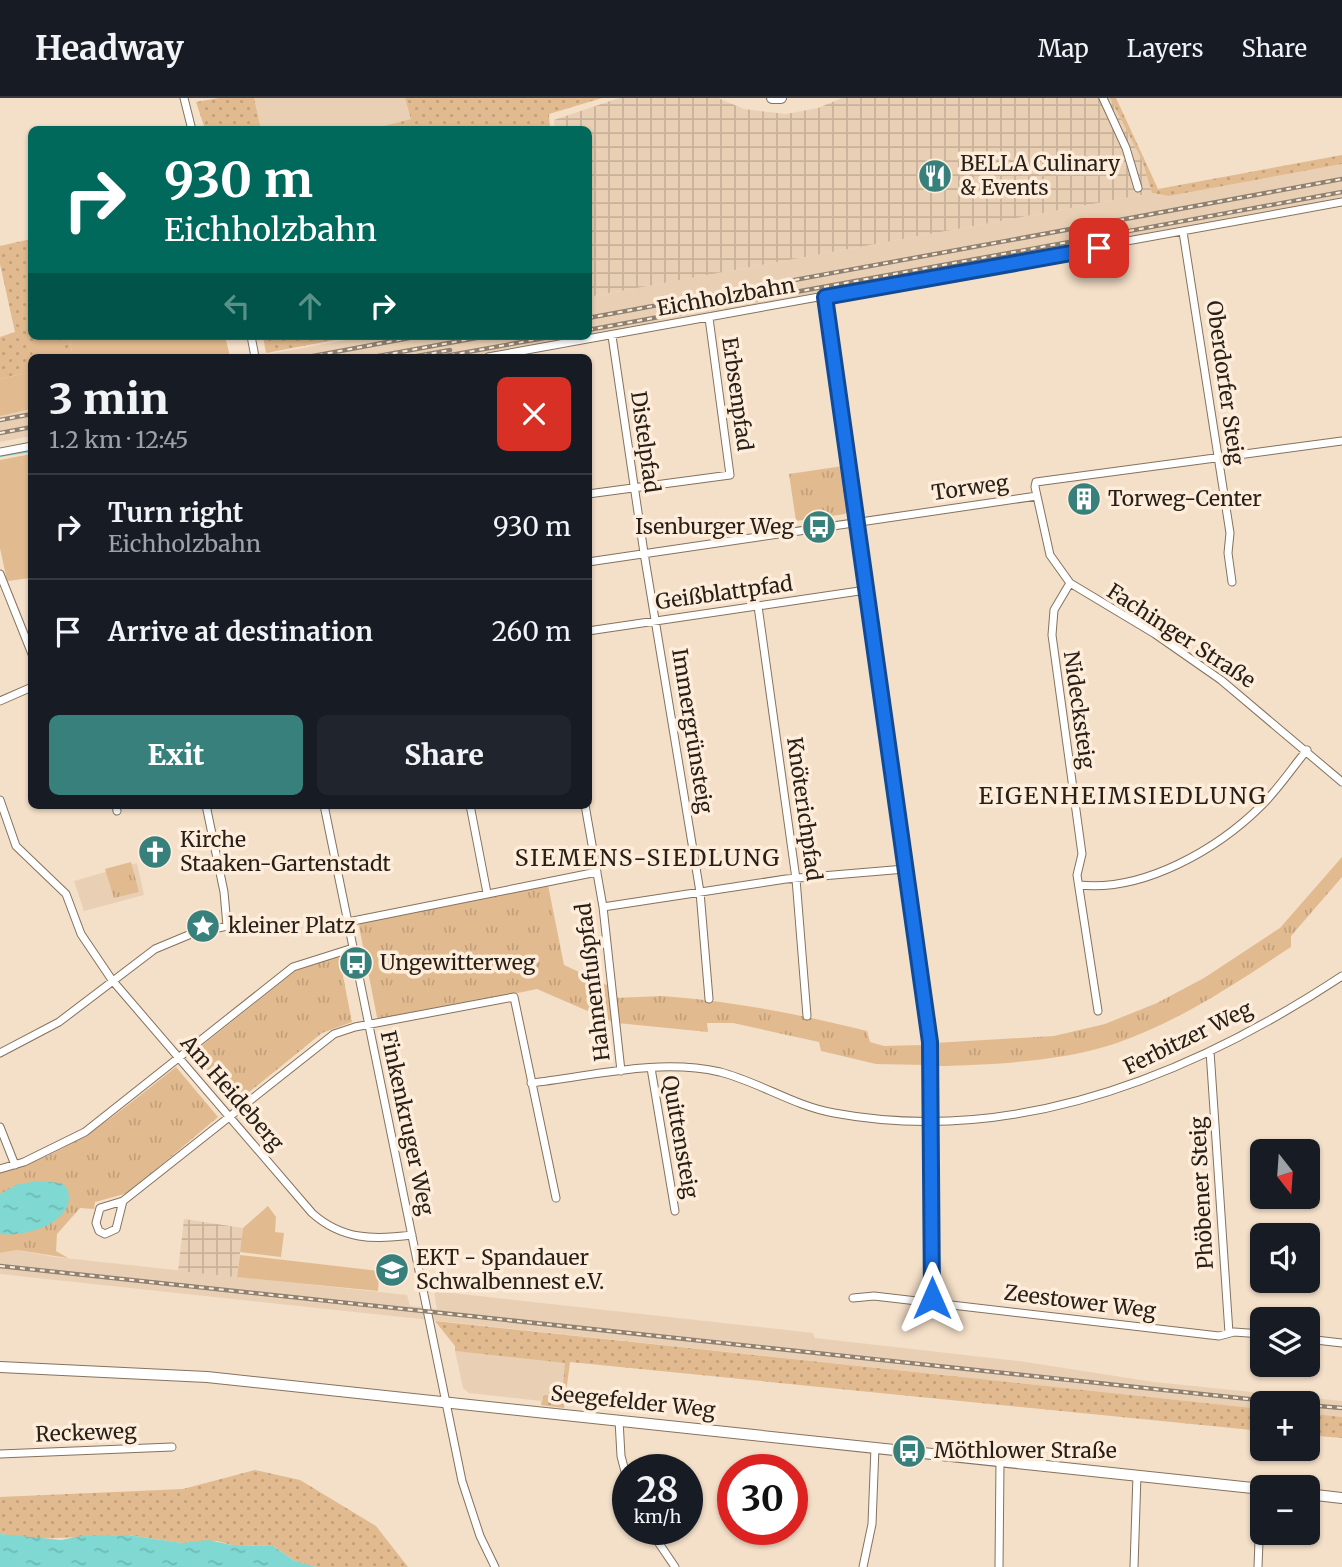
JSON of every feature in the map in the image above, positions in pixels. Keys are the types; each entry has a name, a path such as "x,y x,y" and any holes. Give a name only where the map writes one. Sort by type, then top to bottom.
{"street":[{"path":"184,98 191,126"},
{"path":"772,98 781,98"},
{"path":"1103,98 1126,148 1138,188"},
{"name":"Eichholzbahn","path":"592,339 1342,202"},
{"name":"Oberdorfer Steig","path":"1183,233 1230,533 1228,553 1232,582"},
{"path":"825,297 930,1042 932,1303"},
{"name":"Erbsenpfad","path":"634,487 730,475 709,318"},
{"name":"Distelpfad","path":"612,336 644,553"},
{"name":"Eichholzbahn","path":"507,354 589,340"},
{"name":"Torweg","path":"592,561 1037,496 1036,482 1342,441"},
{"path":"0,452 28,447"},
{"path":"592,493 634,487"},
{"name":"Fachinger Straße","path":"1037,496 1050,555 1070,583 1155,634 1221,680 1342,782"},
{"name":"Immergrünsteig","path":"644,553 700,892 709,999"},
{"path":"0,576 28,644"},
{"name":"Nidecksteig","path":"1070,583 1054,610 1052,635 1082,854 1077,869 1098,1011"},
{"name":"Geißblattpfad","path":"592,630 866,590"},
{"name":"Knöterichpfad","path":"758,607 796,878 807,1016"},
{"path":"0,701 28,689"},
{"path":"1079,885 1096,887 1131,880 1175,864 1210,846 1261,806 1307,750"},
{"name":"Am Heideberg","path":"0,800 16,846 66,894 81,934 112,980 312,1213 335,1230 372,1239 412,1235"},
{"path":"0,1054 60,1022 155,949 191,934 227,926 224,892 207,809"},
{"name":"Finkenkruger Weg","path":"325,809 463,1481 480,1535 495,1567"},
{"path":"471,809 487,893"},
{"name":"Hahnenfußpfad","path":"586,809 603,907 621,1071"},
{"path":"603,907 796,878 905,869"},
{"path":"348,922 597,872"},
{"path":"0,1169 15,1165 85,1132 293,967 353,948"},
{"name":"Ferbitzer Weg","path":"531,1083 676,1065 714,1071 832,1113 932,1120 1018,1115 1074,1104 1133,1086 1210,1051 1342,976"},
{"path":"123,1201 116,1229 105,1234 99,1231 96,1223 100,1208 123,1201 326,1038 369,1024 514,997 556,1199"},
{"name":"Phöbener Steig","path":"1210,1051 1229,1333"},
{"name":"Quittensteig","path":"651,1068 675,1211"},
{"path":"0,1127 15,1165"},
{"name":"Zeestower Weg","path":"853,1298 874,1296 1219,1336 1229,1333 1250,1334"},
{"path":"1320,1340 1342,1343"},
{"name":"Seegefelder Weg","path":"0,1367 207,1377 1250,1488"},
{"path":"619,1420 621,1454"},
{"name":"Reckeweg","path":"0,1454 172,1447"},
{"path":"863,1567 872,1524 875,1447"},
{"path":"999,1567 1000,1461"},
{"path":"1135,1567 1137,1475"},
{"path":"1320,1495 1342,1498"},
{"path":"660,1545 675,1567"},
{"path":"1258,1567 1259,1545"}],"shaded area":[{"path":"254,98 405,98 412,119 384,126 260,126"},
{"path":"619,98 718,98 744,109 786,114 818,108 842,98 1110,98 1142,160 1152,193 592,296 592,126 555,126 554,120"},
{"path":"1342,164 1342,199 592,334 592,296 1152,193 1169,196"},
{"path":"347,340 558,340 482,354 269,354"},
{"path":"28,410 28,437 0,442 0,416"},
{"path":"137,863 144,895 84,911 74,881"},
{"path":"184,1219 243,1228 237,1277 178,1271"},
{"path":"17,1250 55,1257 407,1295 410,1306 437,1309 434,1291 813,1333 815,1338 1019,1361 1154,1382 1250,1392 1250,1408 0,1274 0,1253"},
{"path":"455,1351 569,1362 564,1408 541,1405 541,1401 469,1393 463,1388"},
{"path":"1320,1399 1342,1401 1342,1417 1320,1414"}],"green space":[{"path":"219,98 254,98 260,126 204,126 196,102"},
{"path":"405,98 602,98 549,114 550,126 384,126 411,119"},
{"path":"1110,98 1116,98 1158,189 1342,155 1342,164 1169,196 1152,193 1142,160"},
{"path":"28,240 28,340 70,340 72,354 28,354 28,373 0,379 0,337 15,332 0,264 0,246"},
{"path":"60,340 62,354 33,354 31,342"},
{"path":"70,340 226,340 229,354 72,354"},
{"path":"264,340 335,340 266,353"},
{"path":"28,373 28,410 0,416 0,379"},
{"path":"28,455 28,578 7,581 0,548 0,460"},
{"path":"843,466 849,509 845,514 796,521 789,474"},
{"path":"1342,857 1342,877 1291,936 1291,947 1163,1024 1117,1043 1075,1054 1005,1063 937,1066 935,1043 1054,1036 1105,1024 1157,1003 1204,978 1280,928"},
{"path":"131,862 139,892 114,898 105,869"},
{"path":"548,885 564,965 609,986 613,1022 537,989 381,1021 377,1017 359,926 361,922"},
{"path":"339,956 352,1022 322,1033 232,1106 189,1056 295,971"},
{"path":"662,996 740,1005 816,1019 867,1031 870,1042 884,1046 924,1045 926,1065 876,1064 821,1051 819,1042 733,1023 707,1023 708,1032 617,1023 614,998"},
{"path":"176,1067 218,1117 128,1193 95,1202 94,1209 80,1208 57,1234 56,1251 68,1258 17,1250 0,1253 0,1172 49,1155 94,1130"},
{"path":"268,1206 276,1217 275,1232 284,1233 281,1257 240,1252 243,1228"},
{"path":"240,1255 379,1271 378,1291 237,1277"},
{"path":"435,1321 1250,1408 1250,1430 570,1362 564,1408 541,1405 544,1395 562,1395 565,1363 455,1351 455,1346"},
{"path":"1320,1414 1342,1417 1342,1438 1320,1436"},
{"path":"255,1470 300,1480 376,1526 408,1567 316,1567 295,1561 273,1546 232,1545 217,1541 182,1543 128,1535 33,1539 0,1534 0,1497 183,1489"}],"water":[{"path":"40,1181 61,1183 67,1188 69,1200 65,1210 58,1219 35,1230 10,1235 0,1234 0,1194 18,1184"},
{"path":"0,1534 61,1540 82,1536 128,1535 182,1543 208,1540 232,1545 273,1546 295,1561 316,1567 0,1567"}],"waterway":[{"path":"0,456 28,452"}],"railway":[{"path":"592,317 1342,179"},
{"path":"592,329 1342,192"},
{"path":"324,354 399,340"},
{"path":"389,354 465,340"},
{"path":"456,354 533,340"},
{"path":"428,354 450,350"},
{"path":"0,420 28,415"},
{"path":"0,433 28,428"},
{"path":"0,1266 1250,1399"},
{"path":"1320,1406 1342,1408"}],"place":[{"name":"BELLA Culinary & Events","path":"935,176"},
{"name":"Torweg-Center","path":"1084,499"},
{"name":"Isenburger Weg","path":"819,527"},
{"name":"Kirche Staaken-Gartenstadt","path":"155,852"},
{"name":"kleiner Platz","path":"203,926"},
{"name":"Ungewitterweg","path":"356,963"},
{"name":"EKT - Spandauer Schwalbennest e.V.","path":"392,1270"},
{"name":"Möthlower Straße","path":"909,1451"}],"district":[{"name":"EIGENHEIMSIEDLUNG","path":"1123,796"},
{"name":"SIEMENS-SIEDLUNG","path":"648,858"}],"route":[{"path":"932,1298 930,1042 825,297 1099,248"}]}
